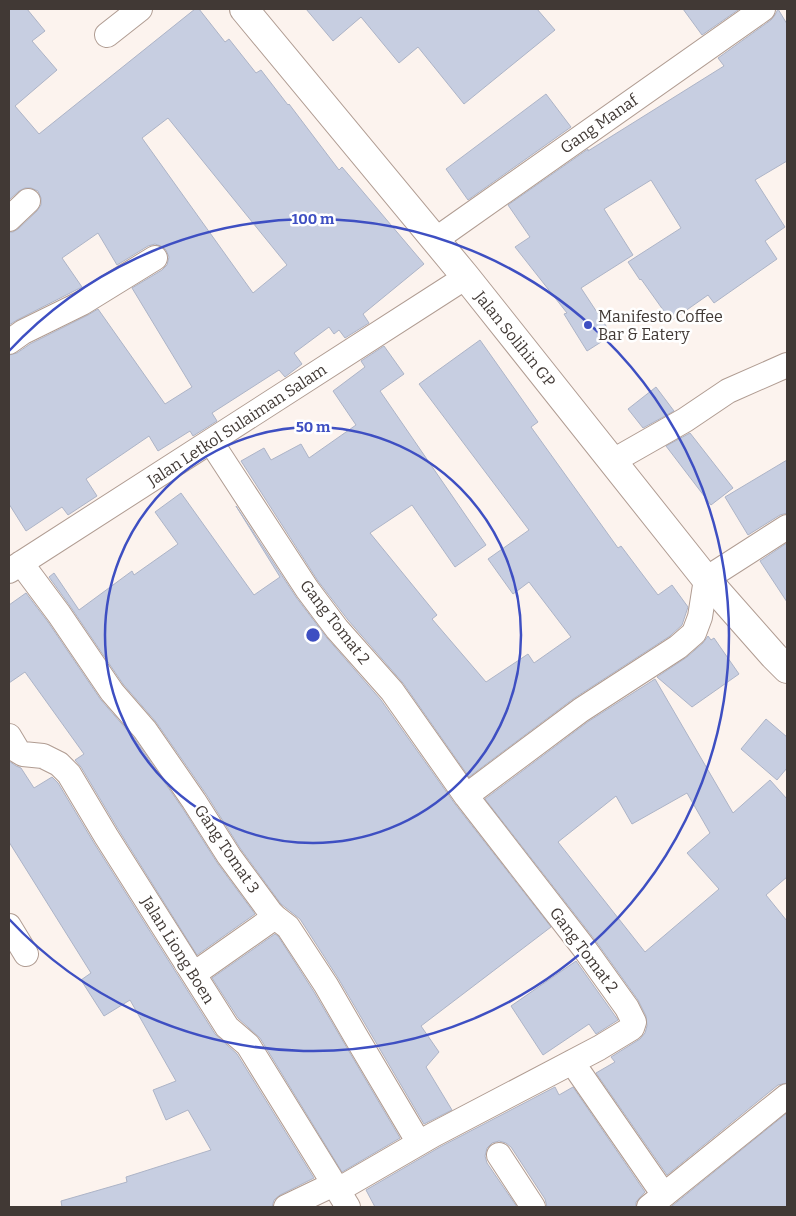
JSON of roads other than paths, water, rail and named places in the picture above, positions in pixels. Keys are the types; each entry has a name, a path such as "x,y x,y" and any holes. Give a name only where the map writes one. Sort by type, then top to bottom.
{"main road":[{"name":"Jalan Solihin GP","path":"244,9 466,277 706,579 787,670"}],"street":[{"path":"107,35 140,9"},
{"name":"Gang Manaf","path":"435,240 764,9"},
{"path":"9,219 28,201"},
{"path":"9,342 23,332 82,303 155,258"},
{"name":"Jalan Letkol Sulaiman Salam","path":"15,567 466,277"},
{"path":"612,461 686,420 728,391 787,365"},
{"name":"Gang Tomat 2","path":"211,442 308,589 337,629 392,691 466,796 584,948 633,1019 632,1028 572,1062"},
{"path":"466,796 581,710 678,647 694,633 700,618 706,579 787,527"},
{"name":"Gang Tomat 3","path":"15,567 60,614 112,692 145,730 229,856 275,917 288,927 326,985 420,1143"},
{"name":"Jalan Liong Boen","path":"9,736 18,752 43,756 59,764 69,774 227,1027 248,1045 340,1194"},
{"path":"194,974 275,917"},
{"path":"9,926 26,954"},
{"path":"286,1207 340,1194 420,1143 572,1062 657,1201 787,1096"},
{"path":"499,1155 533,1207"}],"place":[{"name":"Manifesto Coffee Bar & Eatery","path":"588,325"}]}
